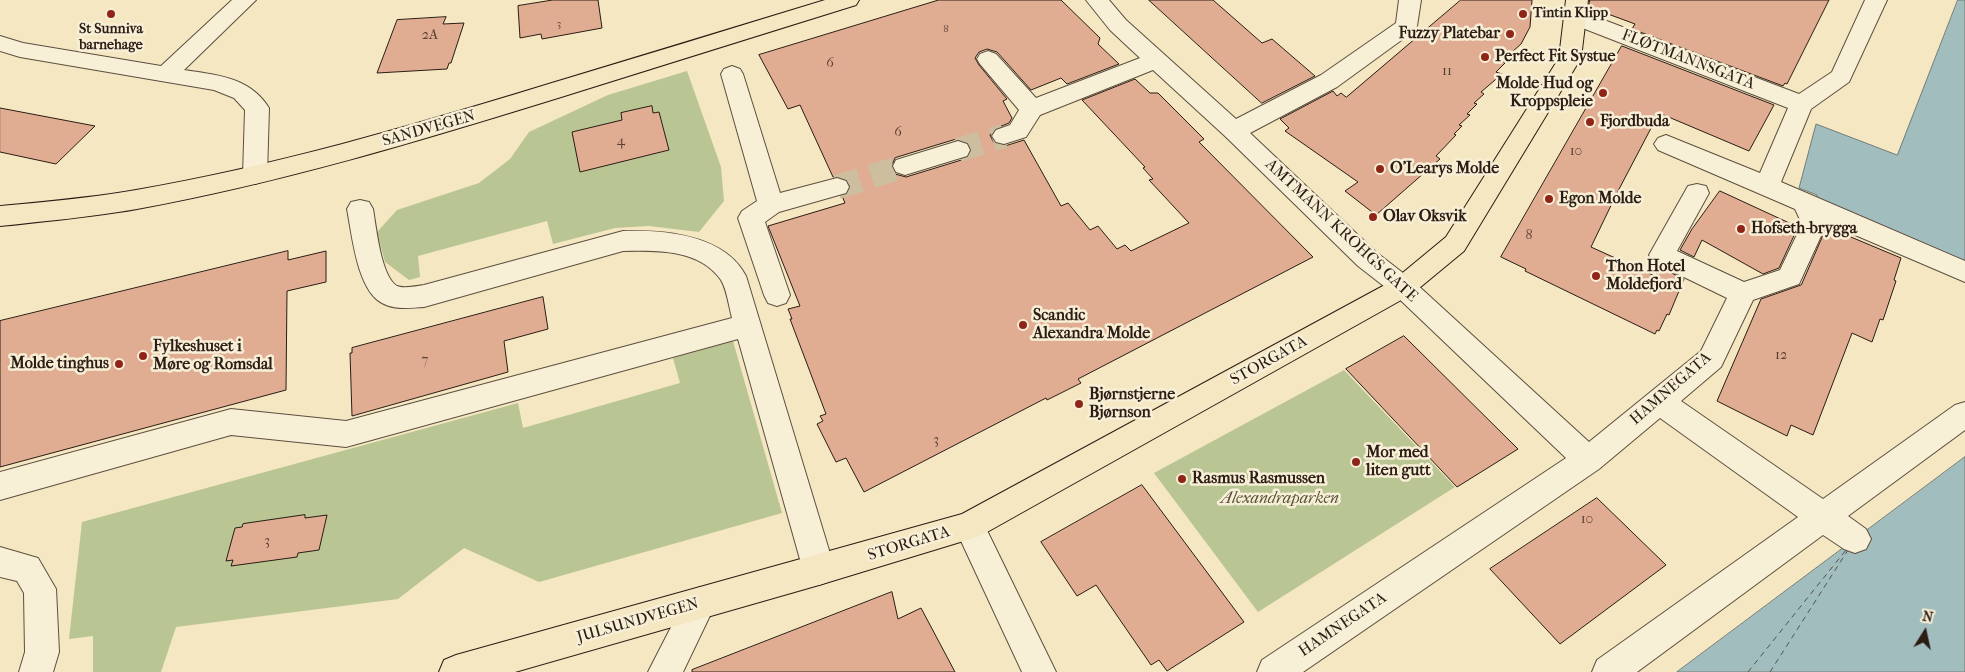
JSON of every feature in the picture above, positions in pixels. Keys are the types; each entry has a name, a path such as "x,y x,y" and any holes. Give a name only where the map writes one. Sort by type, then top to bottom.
{"main road":[{"name":"SANDVEGEN","path":"0,216 130,200 256,175 389,141 848,0"},
{"name":"STORGATA","path":"819,570 969,526 1403,287 1455,244 1570,58 1576,8"},
{"name":"JULSUNDVEGEN","path":"456,672 819,570"}],"street":[{"path":"166,74 244,0"},
{"name":"AMTMANN KROHGS GATE","path":"1097,0 1118,25 1367,259 1403,287 1588,460"},
{"path":"1234,132 1329,81 1406,26 1410,0"},
{"path":"1767,186 1801,104 1841,77 1876,0"},
{"name":"FLØTMANNSGATA","path":"1576,8 1801,104"},
{"path":"0,43 20,50 217,83 242,92 257,108 256,175"},
{"path":"988,59 1032,109"},
{"path":"1004,136 1018,131 1032,109 1156,60"},
{"path":"732,74 771,205"},
{"path":"1666,144 1767,186 1810,213 1965,272"},
{"path":"905,166 958,150"},
{"path":"777,295 751,218 771,205 838,187"},
{"path":"1696,193 1662,255 1743,293 1790,277 1810,213"},
{"path":"360,209 375,279 387,294 399,298 424,296 624,241 657,240 686,246 712,256 733,276 819,570"},
{"name":"HAMNEGATA","path":"1274,672 1588,460 1711,359 1743,293"},
{"path":"0,486 231,422 346,434 748,325"},
{"path":"1660,401 1855,539"},
{"path":"1609,672 1965,414"},
{"path":"969,526 1039,672"},
{"path":"0,562 27,569 40,589 42,652 36,672"},
{"path":"665,672 700,604"}],"green space":[{"path":"687,71 721,167 724,201 699,232 649,226 615,228 553,244 547,221 418,256 420,277 409,280 385,262 377,232 397,210 479,183 510,159 529,132 608,95"},
{"path":"733,341 782,513 539,582 464,548 398,599 176,627 161,672 93,672 93,636 69,639 82,522 518,403 523,428 680,383 673,358"},
{"name":"Alexandraparken","path":"1344,370 1455,487 1258,612 1154,473"}],"water":[{"path":"1958,0 1965,0 1965,262 1816,198 1817,195 1799,188 1816,124 1897,155"},
{"path":"1965,457 1965,672 1677,672"}],"building":[{"path":"553,0 598,0 602,28 542,39 541,34 520,38 518,6"},
{"path":"939,0 1061,0 1100,38 1098,44 1119,64 1067,84 1061,78 1031,90 997,52 987,49 979,52 975,58 1007,99 1003,101 1012,118 1009,123 994,129 990,135 994,143 1005,146 1024,140 1061,206 1068,203 1090,230 1098,226 1117,249 1125,245 1131,251 1189,223 1149,180 1153,179 1143,168 1145,167 1082,100 1135,79 1150,93 1158,93 1204,139 1199,142 1313,257 1078,379 1081,383 1047,400 1046,398 864,492 846,458 836,462 817,424 823,421 820,416 826,414 790,319 792,319 788,309 800,306 768,226 845,203 842,196 848,194 851,186 847,179 838,176 833,177 800,105 788,109 759,55","holes":["957,139 969,143 972,151 968,158 906,177 895,174 891,167 895,158"]},
{"path":"1149,0 1213,0 1262,43 1272,39 1315,76 1262,103"},
{"path":"1461,0 1532,0 1530,27 1521,44 1502,61 1505,63 1496,72 1502,74 1481,92 1484,94 1474,103 1477,104 1467,114 1470,115 1459,125 1462,126 1454,134 1456,135 1436,156 1440,159 1376,215 1345,191 1358,182 1285,131 1289,128 1280,119 1333,91 1337,96 1341,93 1346,97"},
{"path":"1590,0 1829,0 1787,84 1785,83 1783,86 1632,29 1635,24 1589,7"},
{"path":"446,17 443,24 464,23 451,63 449,63 447,69 377,73 397,20"},
{"path":"1622,46 1774,105 1749,151 1659,113 1617,193 1591,247 1655,276 1661,268 1684,279 1669,315 1667,314 1659,331 1657,330 1655,334 1525,271 1526,269 1501,257"},
{"path":"652,106 653,113 659,112 669,150 580,172 572,132 622,120 621,113"},
{"path":"0,108 95,126 56,164 0,152"},
{"name":"Hofseth-brygga","path":"1720,191 1798,227 1779,268 1763,274 1702,240 1694,257 1680,250 1692,229"},
{"path":"1827,227 1901,258 1894,280 1896,281 1883,320 1880,319 1872,342 1852,333 1813,435 1791,425 1787,436 1717,401 1761,299 1801,285"},
{"name":"Fylkeshuset i Møre og Romsdal","path":"288,251 288,260 326,251 326,282 287,291 286,390 0,467 0,321"},
{"path":"543,297 548,329 504,341 508,372 352,416 350,353 352,353 352,348"},
{"path":"1404,336 1518,449 1457,487 1346,369"},
{"path":"1142,485 1244,622 1167,671 1159,660 1151,665 1096,585 1077,596 1041,542"},
{"path":"1597,498 1666,565 1560,644 1490,569"},
{"path":"305,515 305,518 327,515 319,550 298,553 297,557 231,566 233,560 226,561 235,528 242,527 243,524"},
{"path":"892,592 898,619 921,608 955,672 692,672 692,670"}],"ferry route":[{"path":"1748,672 1846,550"},
{"path":"1770,672 1848,550"}],"tunnel":[{"path":"958,150 1004,136"},
{"path":"837,187 905,166"}],"place":[{"name":"St Sunniva barnehage","path":"111,14"},
{"name":"Tintin Klipp","path":"1523,14"},
{"name":"Fuzzy Platebar","path":"1510,34"},
{"name":"Perfect Fit Systue","path":"1485,57"},
{"name":"Molde Hud og Kroppspleie","path":"1603,93"},
{"name":"Fjordbuda","path":"1590,122"},
{"name":"O'Learys Molde","path":"1380,169"},
{"name":"Egon Molde","path":"1549,199"},
{"name":"Olav Oksvik","path":"1373,217"},
{"name":"Hofseth-brygga","path":"1741,229"},
{"name":"Thon Hotel Moldefjord","path":"1596,276"},
{"name":"Scandic Alexandra Molde","path":"1023,325"},
{"name":"Fylkeshuset i Møre og Romsdal","path":"143,356"},
{"name":"Molde tinghus","path":"119,364"},
{"name":"Bjørnstjerne Bjørnson","path":"1079,404"},
{"name":"Mor med liten gutt","path":"1356,462"},
{"name":"Rasmus Rasmussen","path":"1182,479"}]}
